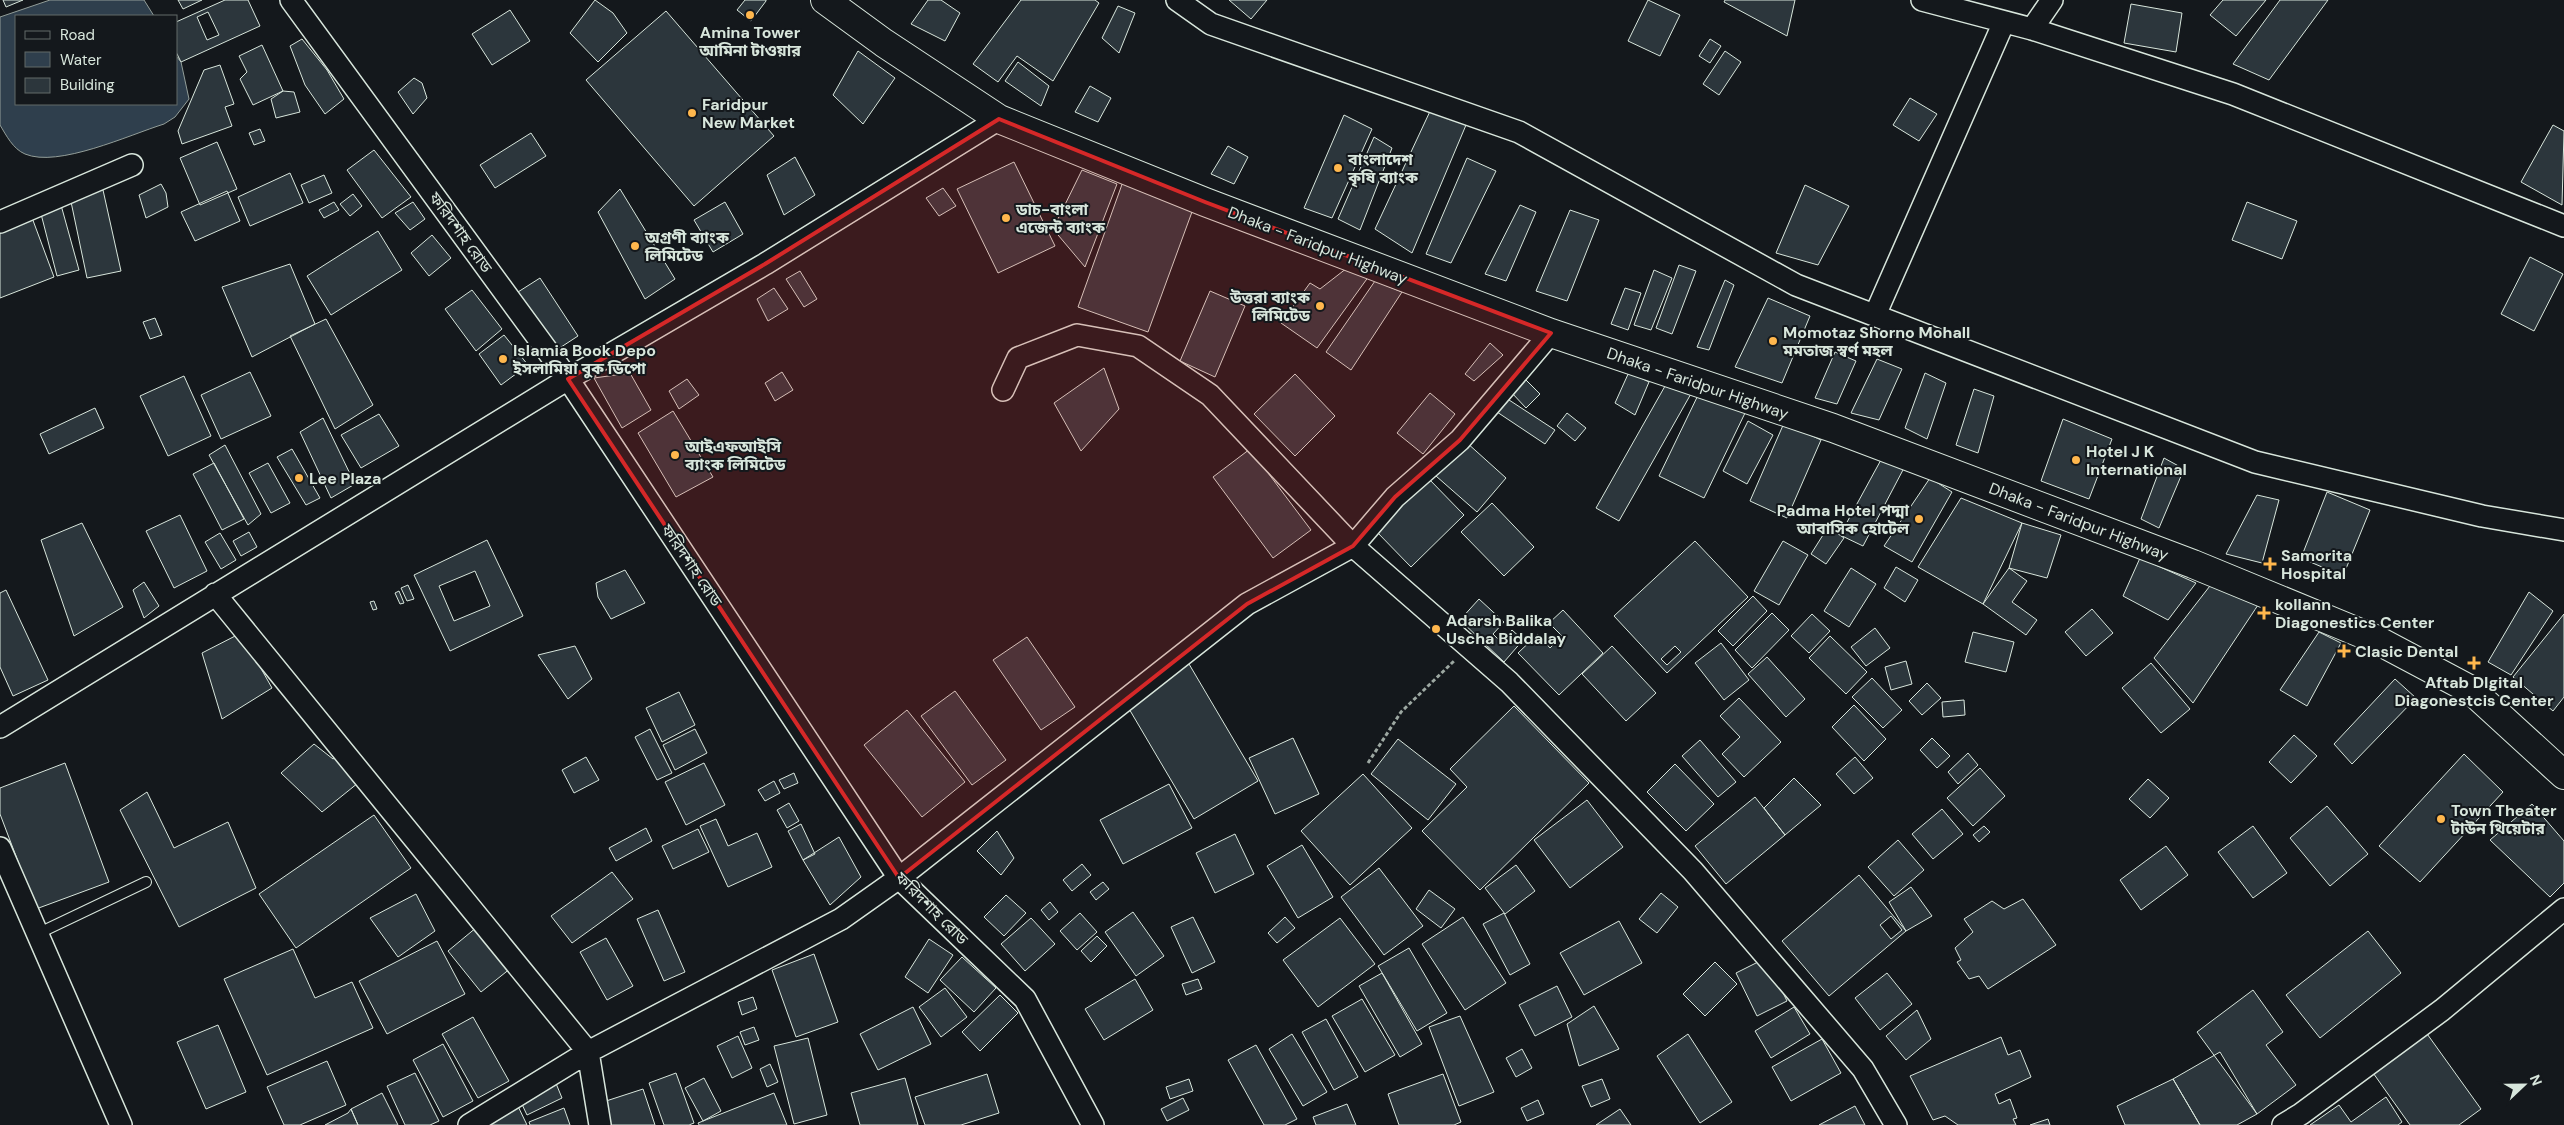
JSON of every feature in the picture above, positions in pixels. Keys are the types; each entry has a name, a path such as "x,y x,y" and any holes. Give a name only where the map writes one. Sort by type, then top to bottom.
{"highway":[{"name":"Dhaka - Faridpur Highway","path":"825,0 884,43 1000,119 1205,202 1551,333 1832,428 2193,564 2375,640 2471,690 2564,775"}],"street":[{"name":"ফরিদশাহ রোড","path":"291,0 568,379 899,878 1025,999 1093,1125"},
{"path":"1177,0 1211,24 1519,132 1796,285 2255,462 2482,516 2564,530"},
{"path":"1922,0 2032,29 2233,94 2564,226"},
{"path":"2032,29 2052,0"},
{"path":"1875,316 2004,22"},
{"path":"0,727 568,379 766,264 1000,119"},
{"path":"0,222 132,165"},
{"path":"470,1125 588,1052 841,919 899,878 1246,604 1353,546 1395,497 1460,440 1551,333"},
{"path":"1003,390 1018,358 1077,334 1138,346 1210,395 1353,546 1509,682 1693,871 1864,1069 1896,1125"},
{"path":"215,594 588,1052 600,1125"},
{"path":"0,848 121,1125"},
{"path":"2283,1125 2301,1114 2442,1010 2564,909"}],"lane":[{"path":"37,934 146,882"}],"path":[{"path":"1368,764 1401,712 1468,646"}],"highlighted area":[{"path":"999,119 1205,202 1551,333 1460,440 1395,497 1353,546 1247,604 899,878 568,379 765,264"}],"water":[{"path":"50,0 144,0 153,15 15,15 15,105 178,105 178,58 181,62 189,99 175,117 164,124 113,142 74,154 56,157 39,157 25,154 10,141 0,125 0,17"}],"building":[{"path":"3,0 23,0 6,7"},
{"path":"178,0 202,0 183,9"},
{"path":"225,0 248,0 260,26 181,62 178,56 178,21"},
{"path":"595,0 613,13 627,33 598,62 570,33"},
{"name":"Amina Tower আমিনা টাওয়ার","path":"745,0 766,0 751,21 737,10"},
{"path":"928,0 941,0 960,13 945,41 911,24"},
{"path":"1021,0 1095,0 1099,3 1053,81 1017,56 998,82 973,64"},
{"path":"1229,0 1267,0 1251,19"},
{"path":"1648,0 1680,15 1660,56 1628,41"},
{"path":"1725,0 1795,0 1787,36 1724,2"},
{"path":"2223,0 2266,0 2236,36 2210,15"},
{"path":"2280,0 2328,0 2269,80 2233,64"},
{"path":"2131,4 2182,13 2176,52 2124,43"},
{"path":"1118,6 1135,13 1119,53 1102,38"},
{"path":"510,10 530,41 492,65 472,34"},
{"path":"666,11 774,136 694,206 586,80"},
{"path":"208,12 219,35 207,40 197,17"},
{"path":"302,39 327,70 344,99 325,114 305,85 290,46"},
{"path":"1710,39 1721,46 1710,63 1699,56"},
{"path":"262,45 283,91 253,105 240,79 247,72 239,56"},
{"path":"858,51 895,78 863,124 833,95"},
{"path":"1725,51 1741,62 1719,95 1703,84"},
{"path":"1018,62 1049,86 1041,106 1005,81"},
{"path":"220,65 234,104 225,107 232,126 182,144 178,131 204,70"},
{"path":"414,78 422,83 427,98 413,114 398,92"},
{"path":"1090,86 1111,98 1098,122 1075,112"},
{"path":"283,91 294,92 300,112 276,118 271,99"},
{"path":"1910,98 1937,114 1919,141 1893,125"},
{"path":"1432,107 1466,125 1412,253 1375,229"},
{"name":"বাংলাদেশ কৃষি ব্যাংক","path":"1344,115 1372,129 1332,218 1304,208"},
{"path":"2553,125 2564,131 2562,205 2521,182"},
{"path":"260,129 265,141 254,145 249,133"},
{"path":"531,133 546,156 495,188 480,165"},
{"path":"1374,137 1392,148 1360,230 1338,219"},
{"path":"217,142 237,189 200,205 180,158"},
{"path":"1228,146 1248,157 1234,184 1211,174"},
{"path":"374,150 411,197 382,218 347,170"},
{"path":"795,157 815,195 784,215 767,175"},
{"path":"1467,158 1496,171 1451,263 1426,254"},
{"name":"ডাচ-বাংলা এজেন্ট ব্যাংক","path":"1014,162 1055,246 998,273 957,189"},
{"path":"1082,170 1117,184 1085,267 1053,229"},
{"path":"290,173 303,203 250,226 238,197"},
{"path":"324,175 332,193 309,203 301,185"},
{"path":"1125,176 1196,201 1148,332 1078,307"},
{"path":"161,184 166,193 168,207 146,218 139,195"},
{"path":"1805,185 1849,206 1818,265 1776,253"},
{"path":"943,188 956,206 939,216 926,198"},
{"name":"অগ্রণী ব্যাংক লিমিটেড","path":"620,189 675,279 645,299 598,212"},
{"path":"103,190 121,271 87,278 70,197"},
{"path":"227,191 240,221 195,241 181,212"},
{"path":"353,194 362,206 350,216 340,204"},
{"path":"334,202 339,210 324,218 319,210"},
{"path":"413,202 425,219 410,230 395,213"},
{"path":"725,202 743,234 713,252 694,220"},
{"path":"2247,202 2297,221 2282,259 2232,240"},
{"path":"61,205 79,270 57,276 40,210"},
{"path":"1520,205 1536,212 1506,281 1485,274"},
{"path":"1570,210 1599,220 1567,301 1536,291"},
{"path":"31,215 54,277 0,298 0,227"},
{"path":"378,231 402,270 331,315 307,276"},
{"path":"432,235 451,258 429,276 411,253"},
{"path":"2530,257 2563,274 2534,331 2501,314"},
{"path":"290,264 315,324 252,357 222,287"},
{"path":"1679,265 1696,271 1672,334 1656,328"},
{"name":"উত্তরা ব্যাংক লিমিটেড","path":"1347,268 1369,276 1317,348 1281,323 1310,283 1320,289"},
{"path":"1654,270 1672,278 1651,330 1634,325"},
{"path":"800,271 817,299 804,307 786,279"},
{"path":"540,278 578,336 555,351 518,292"},
{"path":"1725,280 1734,285 1709,350 1697,347"},
{"path":"1375,281 1402,292 1351,370 1326,352"},
{"path":"774,288 788,309 768,321 757,299"},
{"path":"1625,288 1641,293 1628,330 1611,324"},
{"path":"472,290 502,329 476,351 445,309"},
{"path":"1210,291 1245,306 1215,377 1180,361"},
{"name":"Momotaz Shorno Mohall মমতাজ স্বর্ণ মহল","path":"1768,298 1810,316 1782,383 1735,367"},
{"path":"155,318 162,335 150,339 143,322"},
{"path":"326,319 373,405 335,429 290,336"},
{"name":"Islamia Book Depo ইসলামিয়া বুক ডিপো","path":"504,335 528,365 501,385 479,354"},
{"path":"1490,343 1503,355 1474,381 1465,374"},
{"path":"1835,352 1856,361 1837,404 1815,398"},
{"path":"1877,359 1902,369 1879,420 1851,413"},
{"path":"1104,368 1119,409 1081,451 1054,403"},
{"path":"250,372 271,416 221,439 201,395"},
{"path":"782,372 793,390 775,401 765,383"},
{"path":"1629,372 1649,382 1635,415 1615,403"},
{"path":"630,373 651,410 622,428 594,378"},
{"path":"1925,373 1946,383 1927,439 1905,428"},
{"path":"1295,374 1335,416 1295,456 1254,414"},
{"path":"184,376 211,436 168,456 140,396"},
{"path":"687,379 699,395 679,409 669,391"},
{"path":"1525,379 1540,394 1526,408 1511,392"},
{"path":"1669,379 1692,392 1619,521 1596,508"},
{"path":"1701,389 1746,411 1704,498 1659,476"},
{"path":"1974,389 1994,396 1978,453 1956,445"},
{"path":"1430,393 1455,414 1423,454 1397,433"},
{"path":"1506,398 1555,430 1545,444 1497,412"},
{"path":"95,408 104,428 49,454 40,434"},
{"name":"আইএফআইসি ব্যাংক লিমিটেড","path":"673,411 713,477 676,497 638,433"},
{"path":"1567,413 1586,428 1575,441 1557,426"},
{"path":"379,414 399,446 361,468 341,435"},
{"path":"323,418 355,484 331,498 300,432"},
{"name":"Hotel J K International","path":"2063,419 2112,439 2089,499 2041,481"},
{"path":"1748,421 1773,435 1747,484 1723,471"},
{"path":"1784,423 1821,440 1787,518 1750,501"},
{"path":"1466,442 1506,478 1477,512 1436,476"},
{"path":"225,445 261,514 248,525 209,455"},
{"name":"Lee Plaza","path":"292,449 320,498 306,505 277,457"},
{"path":"1250,449 1311,530 1273,558 1213,477"},
{"path":"1882,458 1904,468 1863,546 1840,535"},
{"path":"2164,458 2184,469 2159,528 2141,519"},
{"path":"214,463 244,519 222,530 193,474"},
{"path":"268,463 290,503 271,513 249,473"},
{"path":"1428,478 1464,515 1411,567 1375,530"},
{"name":"Padma Hotel পদ্মা আবাসিক হোটেল","path":"1930,478 1952,492 1912,562 1884,546"},
{"path":"2327,492 2370,510 2343,576 2301,558"},
{"path":"2257,495 2279,500 2262,563 2226,554"},
{"path":"1961,498 2022,523 1983,604 1918,567"},
{"path":"1492,503 1534,547 1504,576 1461,532"},
{"path":"180,515 207,571 174,588 146,531"},
{"path":"82,523 123,607 74,636 41,540"},
{"path":"2022,523 2061,535 2047,578 2009,568"},
{"path":"1828,527 1844,538 1826,564 1811,554"},
{"path":"249,532 257,547 241,556 233,541"},
{"path":"220,533 236,560 221,569 205,542"},
{"path":"487,540 523,616 450,651 414,575","holes":["475,571 490,606 454,621 439,586"]},
{"path":"1695,541 1748,597 1667,673 1614,616"},
{"path":"1783,541 1808,555 1779,605 1754,591"},
{"path":"2140,558 2196,583 2168,620 2123,596"},
{"path":"1896,567 1918,580 1905,602 1884,588"},
{"path":"1851,568 1876,584 1849,627 1824,611"},
{"path":"2009,568 2027,581 2012,602 2037,620 2026,635 1983,604"},
{"path":"625,570 645,603 611,619 598,597 596,583"},
{"path":"144,582 159,606 144,618 133,590"},
{"path":"2213,582 2260,602 2193,703 2154,658"},
{"path":"408,585 414,599 407,601 401,588"},
{"path":"6,590 48,680 13,696 0,667 0,593"},
{"path":"399,591 404,603 400,604 395,593"},
{"path":"2529,592 2553,611 2511,675 2488,662"},
{"path":"1753,596 1767,611 1733,646 1718,631"},
{"path":"1479,599 1504,622 1493,634 1501,642 1512,630 1523,640 1504,662 1460,620"},
{"path":"374,601 377,609 373,610 370,602"},
{"path":"2092,609 2113,633 2086,656 2065,632"},
{"path":"1563,610 1603,653 1559,695 1518,653 1538,634 1550,648 1562,636 1549,623"},
{"path":"1772,613 1789,630 1752,668 1735,650"},
{"path":"1812,614 1830,631 1809,653 1791,636"},
{"path":"2564,614 2564,697 2553,711 2513,677"},
{"path":"1875,628 1890,648 1866,666 1851,647"},
{"path":"1973,632 2014,642 2006,672 1965,662"},
{"path":"2319,632 2341,643 2307,706 2280,690"},
{"path":"241,633 272,688 222,719 202,653"},
{"path":"1830,636 1867,672 1846,694 1809,658"},
{"path":"1027,637 1075,707 1041,730 993,660"},
{"path":"1721,643 1749,680 1724,700 1695,663"},
{"path":"575,646 592,679 568,699 538,655"},
{"path":"1612,646 1656,693 1626,721 1582,674"},
{"path":"1675,646 1681,652 1667,665 1661,659"},
{"path":"1767,657 1805,699 1786,717 1748,674"},
{"path":"1906,661 1912,684 1891,690 1885,667"},
{"path":"2151,663 2190,709 2161,733 2122,688"},
{"path":"1189,664 1258,781 1194,819 1125,702"},
{"path":"1872,678 1902,710 1883,728 1852,697"},
{"path":"2395,679 2416,698 2352,764 2334,744"},
{"path":"1927,683 1941,698 1922,715 1909,701"},
{"path":"955,691 1006,760 972,785 921,716"},
{"path":"679,692 695,725 662,742 646,708"},
{"path":"1739,698 1781,742 1744,777 1722,754 1740,737 1720,716"},
{"path":"1964,700 1965,715 1943,717 1942,702"},
{"path":"1854,705 1886,739 1864,761 1832,727"},
{"path":"1514,706 1589,783 1480,890 1422,831 1467,787 1450,769"},
{"path":"907,710 965,782 922,817 864,745"},
{"path":"650,729 672,773 657,780 635,737"},
{"path":"695,729 707,753 675,770 663,745"},
{"path":"2294,735 2317,756 2291,783 2269,762"},
{"path":"1293,738 1319,794 1275,814 1249,758"},
{"path":"1932,738 1950,756 1937,768 1920,750"},
{"path":"1398,739 1456,784 1428,820 1371,774"},
{"path":"1700,740 1736,782 1718,797 1682,756"},
{"path":"314,744 333,759 338,756 358,783 322,812 281,773"},
{"path":"1968,753 1978,765 1958,784 1948,772"},
{"name":"Town Theater টাউন থিয়েটার","path":"2464,754 2503,792 2420,882 2379,846"},
{"path":"586,757 599,780 574,793 562,770"},
{"path":"1855,757 1873,778 1854,794 1836,774"},
{"path":"65,763 109,882 36,909 0,814 0,788"},
{"path":"704,763 725,805 686,825 665,782"},
{"path":"1675,764 1714,804 1686,831 1647,792"},
{"path":"1980,768 2005,796 1973,826 1947,798"},
{"path":"794,773 798,783 784,789 779,780"},
{"path":"1363,774 1412,828 1350,885 1301,831"},
{"path":"1794,778 1821,805 1785,835 1764,808"},
{"path":"2148,779 2169,798 2150,818 2129,799"},
{"path":"774,781 780,793 765,801 758,790"},
{"path":"1169,784 1192,828 1123,864 1100,820"},
{"path":"147,792 174,848 228,822 256,888 179,927 120,810"},
{"path":"1755,797 1785,835 1726,884 1695,846"},
{"path":"1587,800 1623,847 1570,888 1534,840"},
{"path":"789,803 799,821 787,828 777,810"},
{"path":"2532,804 2564,841 2564,883 2550,897 2490,840"},
{"path":"2327,806 2368,854 2330,886 2290,838"},
{"path":"1942,809 1963,834 1933,859 1912,834"},
{"path":"374,815 411,868 296,948 259,894"},
{"path":"716,819 728,846 757,833 772,867 728,887 700,826"},
{"path":"801,824 815,854 803,860 788,831"},
{"path":"1984,826 1990,832 1979,842 1973,835"},
{"path":"2253,826 2287,873 2253,898 2218,852"},
{"path":"646,828 652,841 616,861 609,848"},
{"path":"698,829 709,852 673,869 662,846"},
{"path":"997,831 1014,858 1001,875 977,851"},
{"path":"1235,834 1254,874 1215,893 1196,853"},
{"path":"839,837 861,877 830,905 803,860"},
{"path":"1898,840 1924,870 1894,896 1868,867"},
{"path":"1302,845 1333,897 1298,918 1267,866"},
{"path":"2166,846 2188,875 2141,910 2120,880"},
{"path":"1082,864 1091,875 1072,891 1063,880"},
{"path":"1516,865 1535,891 1505,914 1485,888"},
{"path":"1379,868 1423,926 1384,955 1341,897"},
{"path":"612,872 633,899 572,943 551,916"},
{"path":"1859,875 1906,931 1829,996 1782,941"},
{"path":"1103,882 1109,889 1096,900 1090,892"},
{"path":"1911,887 1932,916 1906,931 1889,902"},
{"path":"1429,890 1455,909 1441,928 1416,909"},
{"path":"1661,893 1678,907 1657,933 1639,919"},
{"path":"416,894 435,931 398,957 370,918"},
{"path":"1006,895 1026,913 1004,936 984,917"},
{"path":"2023,899 2056,945 1988,989 1979,976 1969,979 1957,962 1961,960 1955,948 1973,932 1964,919 1992,901 2004,909"},
{"path":"1050,902 1058,912 1049,920 1041,910"},
{"path":"658,910 685,972 664,981 637,919"},
{"path":"1133,912 1164,956 1136,976 1105,932"},
{"path":"1080,913 1097,932 1077,950 1060,931"},
{"path":"1504,913 1530,964 1510,975 1483,924"},
{"path":"1891,916 1902,930 1891,939 1880,925"},
{"path":"1193,917 1215,962 1192,973 1171,927"},
{"path":"1285,917 1295,928 1277,943 1268,933"},
{"path":"1463,917 1506,983 1465,1010 1422,944"},
{"path":"1031,918 1055,944 1025,971 1001,944"},
{"path":"1340,918 1375,964 1318,1007 1283,960"},
{"path":"1619,921 1642,963 1584,995 1560,953"},
{"path":"477,927 511,968 481,992 448,951"},
{"path":"2368,931 2401,973 2320,1038 2286,995"},
{"path":"1097,936 1107,946 1091,962 1081,951"},
{"path":"606,938 633,986 607,1000 580,952"},
{"path":"929,939 953,955 928,993 905,977"},
{"path":"437,941 465,994 387,1034 359,981"},
{"path":"1409,948 1447,1013 1417,1031 1378,966"},
{"path":"293,949 315,998 352,982 373,1028 267,1075 224,979"},
{"path":"814,954 838,1022 796,1037 772,970"},
{"path":"962,957 996,988 974,1012 940,980"},
{"path":"1766,958 1787,1001 1757,1016 1736,973"},
{"path":"1715,962 1737,984 1705,1016 1683,994"},
{"path":"1382,973 1422,1044 1400,1057 1359,986"},
{"path":"1887,973 1912,1004 1880,1030 1855,998"},
{"path":"1135,979 1153,1010 1104,1040 1085,1009"},
{"path":"1198,979 1202,989 1186,995 1182,984"},
{"path":"1557,986 1572,1017 1535,1036 1519,1005"},
{"path":"945,988 967,1017 941,1037 919,1007"},
{"path":"2253,990 2283,1032 2266,1045 2296,1085 2257,1114 2197,1032"},
{"path":"1000,995 1018,1013 980,1051 962,1032"},
{"path":"753,997 757,1009 742,1015 738,1002"},
{"path":"1362,999 1395,1055 1365,1072 1332,1016"},
{"path":"1594,1006 1619,1049 1579,1066 1567,1024"},
{"path":"913,1007 931,1044 878,1070 860,1034"},
{"path":"1794,1007 1810,1034 1771,1058 1755,1031"},
{"path":"1917,1010 1931,1039 1906,1060 1886,1036"},
{"path":"1460,1016 1494,1092 1459,1106 1429,1027"},
{"path":"473,1017 509,1081 478,1098 442,1034"},
{"path":"1326,1019 1358,1077 1334,1090 1302,1032"},
{"path":"218,1025 246,1092 206,1109 177,1042"},
{"path":"754,1027 759,1040 745,1045 740,1032"},
{"path":"2425,1031 2481,1109 2459,1125 2410,1125 2371,1070"},
{"path":"1292,1034 1327,1092 1303,1106 1269,1049"},
{"path":"1688,1034 1732,1102 1700,1123 1657,1056"},
{"path":"738,1036 752,1068 732,1078 717,1046"},
{"path":"2001,1037 2008,1055 2020,1050 2031,1077 1995,1094 1999,1104 2010,1099 2017,1118 2013,1119 2016,1125 1958,1125 1945,1116 1933,1120 1910,1076"},
{"path":"808,1038 827,1115 794,1124 774,1046"},
{"path":"1822,1039 1841,1073 1791,1101 1772,1067"},
{"path":"443,1044 473,1101 443,1117 413,1060"},
{"path":"1256,1045 1297,1119 1285,1125 1264,1125 1228,1060"},
{"path":"1522,1049 1532,1068 1516,1077 1506,1058"},
{"path":"2220,1052 2257,1114 2237,1125 2200,1125 2173,1079"},
{"path":"327,1061 346,1105 300,1125 284,1125 267,1087"},
{"path":"770,1064 778,1082 767,1087 760,1069"},
{"path":"415,1073 439,1121 430,1125 405,1125 387,1086"},
{"path":"676,1073 694,1123 689,1125 664,1125 649,1083"},
{"path":"987,1074 999,1113 961,1125 925,1125 915,1097"},
{"path":"1443,1074 1461,1122 1454,1125 1399,1125 1388,1094"},
{"path":"704,1078 721,1111 703,1121 685,1088"},
{"path":"905,1078 918,1125 860,1125 851,1093"},
{"path":"1189,1079 1193,1091 1170,1099 1166,1087"},
{"path":"1602,1079 1610,1099 1591,1107 1582,1086"},
{"path":"2173,1079 2200,1125 2125,1125 2117,1106"},
{"path":"555,1081 562,1098 527,1115 519,1098"},
{"path":"643,1089 655,1125 611,1125 603,1102"},
{"path":"382,1093 398,1125 358,1125 351,1109"},
{"path":"774,1093 787,1125 699,1125 698,1123"},
{"path":"2386,1097 2402,1122 2398,1125 2310,1125 2339,1105 2351,1122"},
{"path":"1183,1098 1189,1110 1167,1121 1161,1109"},
{"path":"515,1100 527,1125 488,1125"},
{"path":"1538,1100 1544,1114 1527,1121 1521,1108"},
{"path":"1347,1104 1356,1125 1316,1125 1313,1117"},
{"path":"1855,1106 1865,1125 1819,1125"},
{"path":"564,1108 570,1125 530,1125 529,1122"},
{"path":"351,1109 358,1125 325,1125 348,1113"},
{"path":"1620,1109 1631,1125 1596,1125"},
{"path":"2048,1119 2050,1125 2030,1125"}],"place":[{"name":"Amina Tower আমিনা টাওয়ার","path":"750,15"},
{"name":"Faridpur New Market","path":"692,113"},
{"name":"বাংলাদেশ কৃষি ব্যাংক","path":"1338,168"},
{"name":"ডাচ-বাংলা এজেন্ট ব্যাংক","path":"1006,218"},
{"name":"অগ্রণী ব্যাংক লিমিটেড","path":"635,246"},
{"name":"উত্তরা ব্যাংক লিমিটেড","path":"1320,306"},
{"name":"Momotaz Shorno Mohall মমতাজ স্বর্ণ মহল","path":"1773,341"},
{"name":"Islamia Book Depo ইসলামিয়া বুক ডিপো","path":"503,359"},
{"name":"আইএফআইসি ব্যাংক লিমিটেড","path":"675,455"},
{"name":"Hotel J K International","path":"2076,460"},
{"name":"Lee Plaza","path":"299,478"},
{"name":"Padma Hotel পদ্মা আবাসিক হোটেল","path":"1919,519"},
{"name":"Samorita Hospital","path":"2270,564"},
{"name":"kollann Diagonestics Center","path":"2264,613"},
{"name":"Adarsh Balika Uscha Biddalay","path":"1436,629"},
{"name":"Clasic Dental","path":"2344,651"},
{"name":"Aftab DIgital Diagonestcis Center","path":"2474,663"},
{"name":"Town Theater টাউন থিয়েটার","path":"2441,819"}]}
